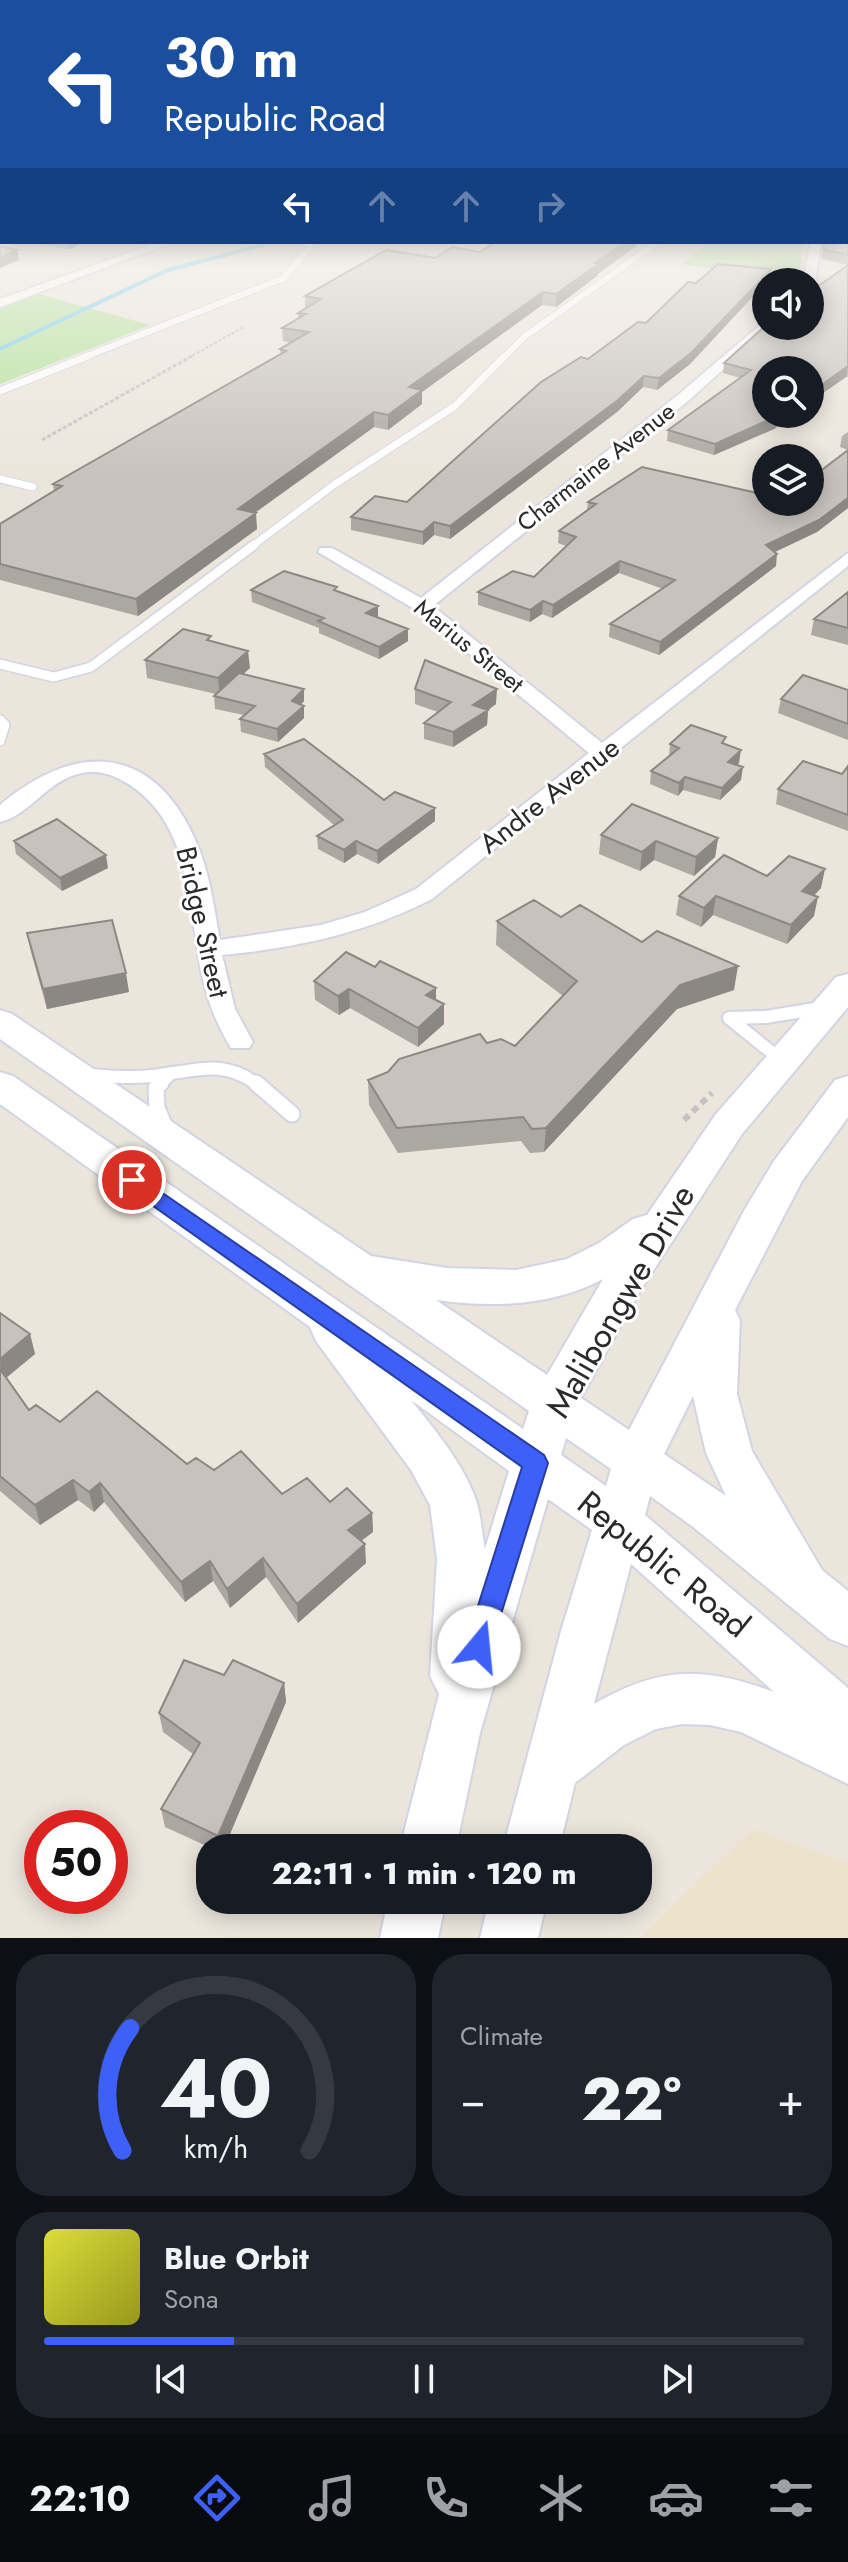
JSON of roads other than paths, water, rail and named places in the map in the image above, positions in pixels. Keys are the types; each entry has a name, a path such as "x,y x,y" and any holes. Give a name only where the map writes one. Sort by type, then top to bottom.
{"main road":[{"name":"Malibongwe Drive","path":"431,1834 453,1733 553,1405 666,1215 729,1124 839,995"},
{"name":"Republic Road","path":"0,1022 709,1511 848,1622"},
{"name":"Republic Road","path":"0,1085 617,1521 848,1723"},
{"path":"534,1834 617,1521 636,1463 726,1284 788,1171 846,1094"},
{"path":"359,1270 454,1286 495,1289 553,1284 620,1253 666,1215"},
{"path":"726,1284 712,1360 713,1402 731,1463 807,1587"},
{"path":"318,1311 427,1456 453,1501 462,1559 453,1733"},
{"path":"550,1768 600,1728 630,1710 665,1700 702,1696 741,1704 848,1757"},
{"path":"409,1938 414,1914"},
{"path":"509,1938 515,1914"}],"street":[{"name":"Charmaine Avenue","path":"422,606 683,398 752,336"},
{"name":"Marius Street","path":"326,552 422,606 603,754"},
{"name":"Andre Avenue","path":"212,948 326,933 393,911 424,894 848,558"},
{"name":"Bridge Street","path":"0,816 45,780 66,770 90,765 133,776 152,790 184,840 199,880 223,1009 240,1042"}],"lane":[{"path":"0,391 235,297"},
{"path":"0,664 54,677 91,667 335,484 455,406 524,337 580,297"},
{"path":"0,479 33,487"},
{"path":"0,720 5,725 0,741"},
{"path":"781,1060 729,1018 766,1017 839,995"},
{"path":"71,1073 110,1077 171,1073 195,1065 226,1068 255,1082 292,1114"},
{"path":"170,1140 157,1108 156,1088 171,1073"}],"waterway":[{"path":"0,349 110,297"}]}
